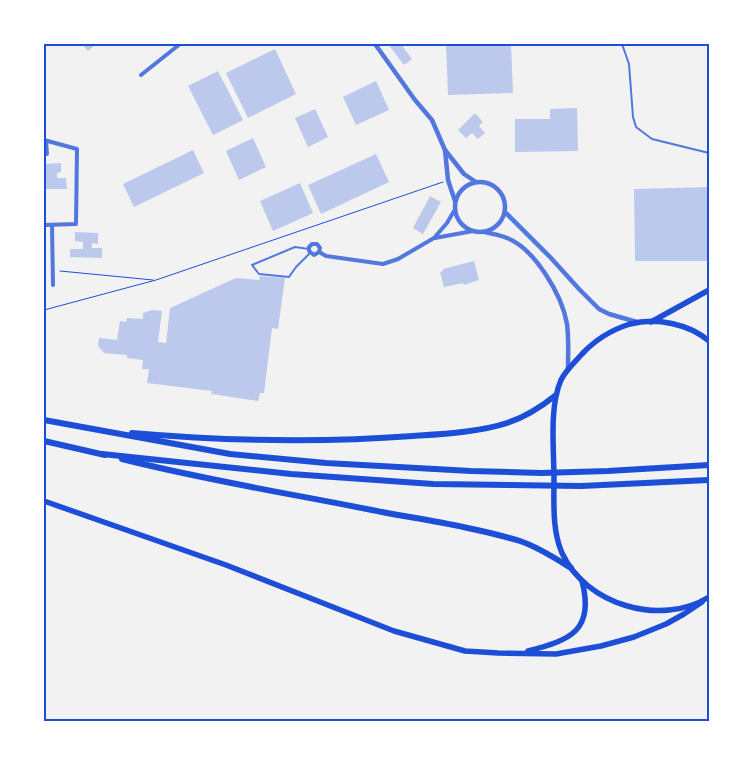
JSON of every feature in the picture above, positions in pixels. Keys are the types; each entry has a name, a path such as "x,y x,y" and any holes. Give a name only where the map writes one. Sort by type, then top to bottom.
{"highway":[{"path":"651,322 709,290"},
{"path":"702,602 668,610 649,610 623,606 582,581 562,553 555,522 554,442 556,395 561,381 590,345 606,334 637,322 651,322 675,324 694,331 709,341"},
{"path":"93,430 177,437 274,441 372,439 434,434 506,424 531,414 556,395"},
{"path":"44,420 230,454 398,468 550,472 709,465"},
{"path":"44,441 186,476 274,490 445,524 521,542 543,551 571,568"},
{"path":"102,454 291,474 433,484 581,486 709,480"},
{"path":"44,501 226,565 394,631 466,651 556,654 601,646 634,637 672,621 709,597"},
{"path":"521,653 564,639 576,631 581,625 586,612 582,581"}],"street":[{"path":"141,76 180,44"},
{"path":"375,44 415,100 432,120 445,150 464,174 476,182"},
{"path":"44,225 76,224 76,149 45,140 47,154"},
{"path":"445,150 448,180 455,201"},
{"path":"319,252 320,248 317,244 312,244 310,251 316,254 319,252 326,256 383,264 398,259 434,238 447,223 454,211 455,201 462,188 476,182 488,183 495,187 501,194 504,202 504,212 498,225 485,232"},
{"path":"454,211 459,222 467,229 508,238 521,247 539,265 549,282 566,322 568,370"},
{"path":"504,212 552,258 579,289 600,309 609,314 637,322"},
{"path":"52,225 53,285"},
{"path":"434,238 473,231"}],"lane":[{"path":"622,44 629,64 633,117 636,127 652,139 709,153"},
{"path":"295,247 310,251 289,277 259,274 252,265 295,247"}],"path":[{"path":"44,310 156,280 444,181"},
{"path":"60,271 156,280"}],"building":[{"path":"82,44 96,44 88,51"},
{"path":"388,44 401,44 412,59 404,65"},
{"path":"446,44 511,44 513,93 448,95"},
{"path":"275,49 296,94 248,118 226,73"},
{"path":"218,71 243,120 213,135 188,86"},
{"path":"376,81 389,110 356,125 343,97"},
{"path":"577,108 578,151 515,152 515,119 550,119 550,109"},
{"path":"315,109 328,137 308,147 295,118"},
{"path":"475,113 483,122 479,126 485,133 478,139 472,133 466,138 458,130"},
{"path":"253,138 266,167 239,180 226,151"},
{"path":"193,150 204,173 134,207 123,184"},
{"path":"376,154 389,182 321,214 308,185"},
{"path":"61,163 61,172 57,173 57,178 66,178 67,189 44,189 44,180 46,180 44,164"},
{"path":"300,183 313,213 273,231 260,201"},
{"path":"709,187 709,261 635,261 634,189"},
{"path":"430,196 441,202 423,234 413,228"},
{"path":"75,232 98,233 98,244 92,243 92,248 102,248 102,258 70,257 70,249 83,249 83,242 75,241"},
{"path":"474,261 479,280 464,285 463,283 444,287 440,272 443,269"},
{"path":"260,276 285,278 278,329 272,328 264,393 260,393 258,401 211,394 212,391 147,383 149,369 142,369 143,360 127,358 127,355 104,353 98,346 99,338 117,340 120,321 126,322 127,318 143,319 143,313 152,310 162,311 158,342 166,343 170,308 236,278 259,280"}]}
